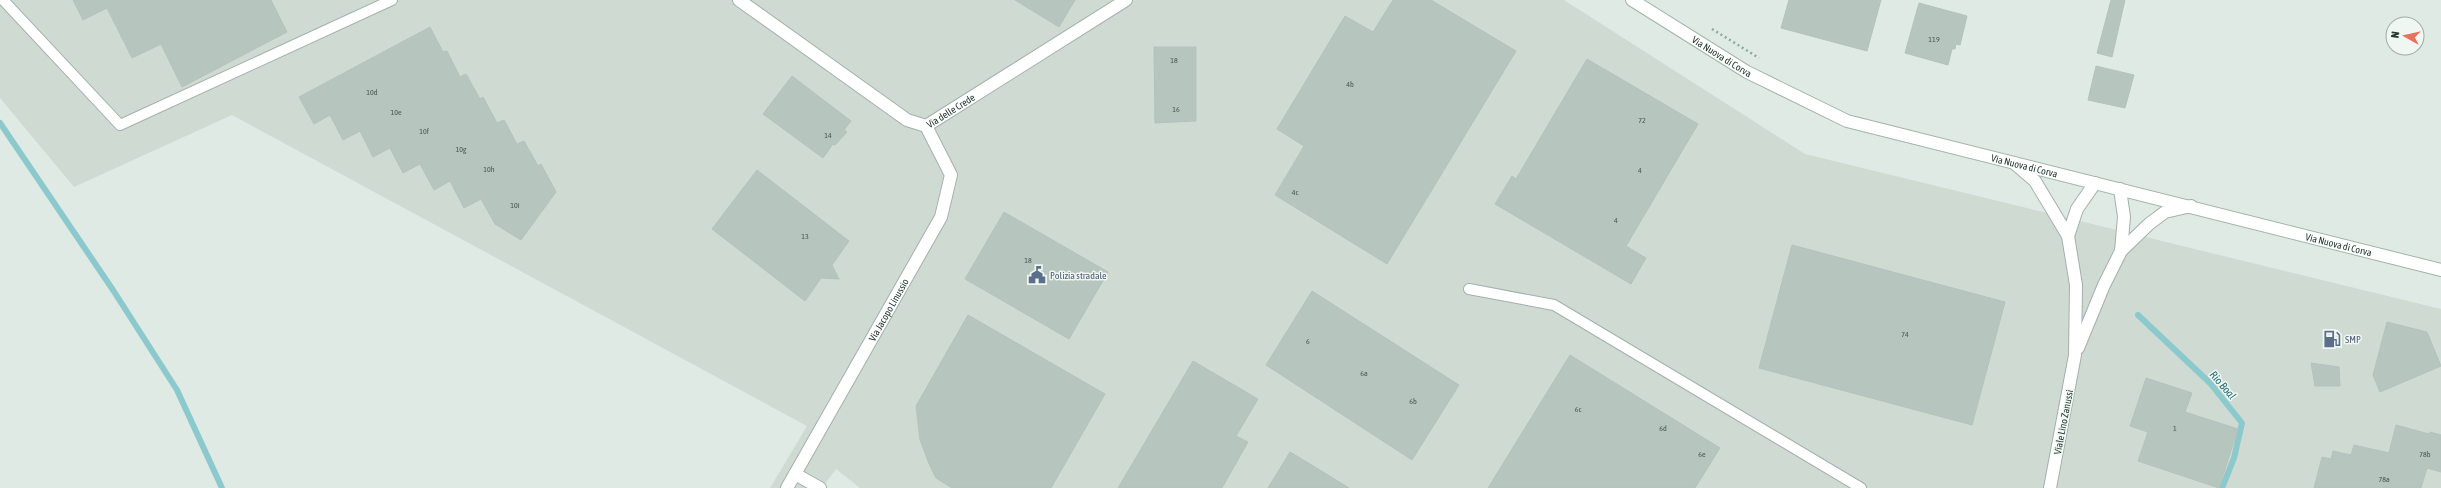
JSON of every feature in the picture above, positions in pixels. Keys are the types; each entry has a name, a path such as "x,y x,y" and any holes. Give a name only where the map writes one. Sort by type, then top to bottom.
{"street":[{"name":"Via delle Crede","path":"739,0 907,120 926,126 1126,0"},
{"name":"Via Nuova di Corva","path":"1632,0 1747,72 1847,121 2120,188 2441,270"},
{"name":"Via Jacopo Linussio","path":"787,488 941,217 951,175 926,126"},
{"name":"Viale Lino Zanussi","path":"2014,162 2035,181 2068,236 2076,285 2076,355"},
{"name":"Viale Lino Zanussi","path":"2068,236 2077,209 2095,183"},
{"name":"Viale Lino Zanussi","path":"2120,188 2124,217 2121,252"},
{"name":"Viale Lino Zanussi","path":"2050,488 2076,355 2104,285 2121,252 2149,224 2165,212 2191,206"},
{"path":"795,474 820,488"}],"lane":[{"path":"2,0 120,125 392,0"},
{"path":"1469,289 1554,305 1861,488"}],"path":[{"path":"1711,29 1763,61"}],"shaded area":[{"path":"0,0 1564,0 1805,154 2441,309 2441,488 860,488 836,469 822,488 770,488 807,426 232,115 74,187 0,98"}],"building":[{"path":"73,0 271,0 287,32 182,87 161,44 132,58 107,8 83,20"},
{"path":"1015,0 1075,0 1059,27"},
{"path":"1393,0 1431,0 1516,51 1387,264 1275,195 1304,146 1277,129 1345,16 1373,32"},
{"path":"1789,0 1881,0 1867,51 1781,28"},
{"path":"2111,0 2125,0 2112,57 2097,53"},
{"path":"1919,3 1967,16 1960,45 1956,44 1955,49 1952,49 1948,65 1905,53"},
{"path":"430,27 443,52 447,51 460,77 466,74 480,99 483,97 497,123 504,120 517,144 524,141 538,166 541,164 556,192 521,240 495,224 481,199 464,208 450,181 434,190 420,164 403,173 390,148 373,157 360,131 343,140 330,115 314,124 299,97"},
{"path":"1154,47 1196,47 1196,121 1155,123"},
{"path":"1587,59 1698,124 1626,246 1646,258 1631,284 1495,204 1512,176 1516,179"},
{"path":"2096,66 2134,75 2125,108 2088,100"},
{"path":"792,76 851,121 844,130 847,132 835,145 833,144 823,158 763,114"},
{"path":"757,170 849,241 832,265 839,279 821,278 805,301 712,229"},
{"name":"Polizia stradale","path":"1004,212 1108,272 1069,339 965,279"},
{"path":"1792,245 2005,302 1972,425 1759,368"},
{"path":"1312,291 1459,385 1412,460 1266,365"},
{"path":"968,315 1105,394 1051,488 952,488 936,478 930,466 920,440 916,406"},
{"path":"2387,322 2427,332 2441,366 2380,392 2373,375"},
{"path":"1570,355 1720,448 1695,488 1488,488"},
{"path":"1193,361 1258,399 1236,436 1248,442 1222,488 1118,488"},
{"path":"2311,363 2339,367 2340,386 2315,386"},
{"path":"2146,378 2192,393 2185,412 2238,429 2219,488 2138,461 2148,432 2130,426"},
{"path":"2396,425 2429,434 2430,432 2441,435 2441,472 2427,468 2421,488 2314,488 2322,457 2331,459 2333,451 2351,455 2354,445 2389,453"},
{"path":"1290,452 1315,467 1349,488 1268,488"}],"waterway":[{"path":"0,123 113,290 177,390 222,488"},
{"name":"Rio Boal","path":"2138,315 2210,383 2242,423 2234,458 2222,488"}],"place":[{"name":"Polizia stradale","path":"1037,275"},
{"name":"SMP","path":"2332,339"}]}
